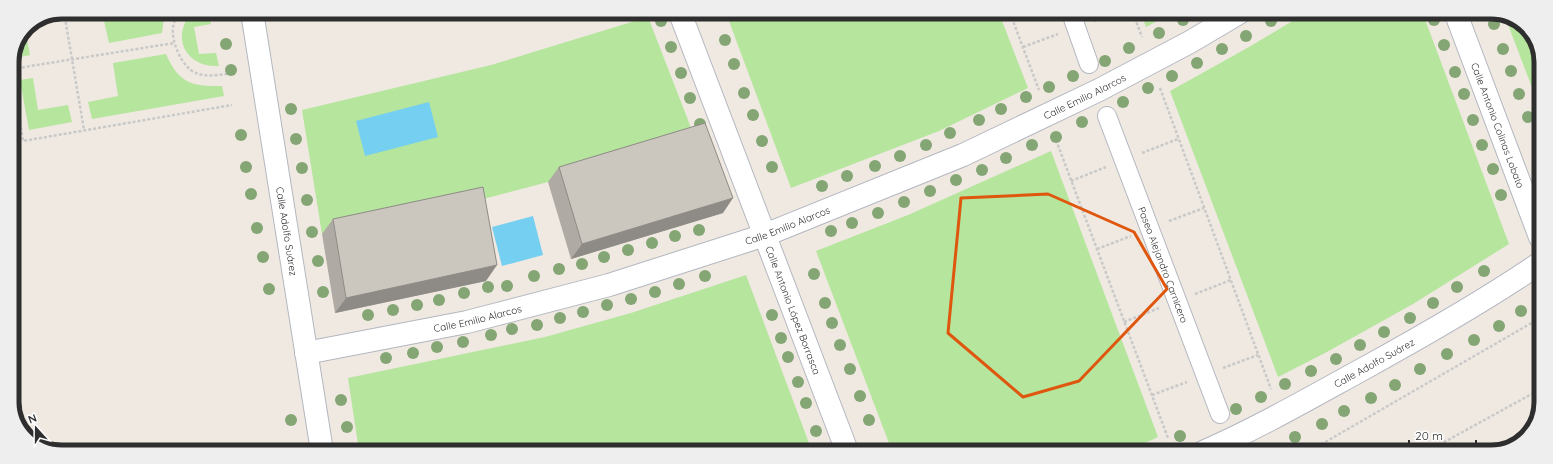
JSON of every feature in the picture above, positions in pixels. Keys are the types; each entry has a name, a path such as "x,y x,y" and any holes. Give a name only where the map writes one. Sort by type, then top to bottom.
{"street":[{"name":"Calle Adolfo Suárez","path":"253,19 321,445"},
{"name":"Calle Antonio López Borrasca","path":"682,19 845,445"},
{"path":"1073,19 1089,64"},
{"name":"Calle Emilio Alarcos","path":"306,353 475,320 609,285 765,235 963,155 1106,86 1190,42 1229,19"},
{"name":"Calle Antonio Colinas Lobato","path":"1458,19 1534,221"},
{"name":"Paseo Alejandro Carnicero","path":"1107,116 1220,414"},
{"name":"Calle Adolfo Suárez","path":"1219,445 1322,392 1432,331 1534,267"}],"path":[{"path":"65,19 84,130"},
{"path":"176,19 174,23 174,43 179,55 188,68 196,74 227,74"},
{"path":"1012,19 1039,90"},
{"path":"1135,19 1142,37"},
{"path":"19,67 174,43"},
{"path":"1160,88 1272,389"},
{"path":"19,114 23,140 232,105"},
{"path":"1056,140 1168,438"},
{"path":"1320,445 1534,321"},
{"path":"1439,445 1534,393"}],"highlighted area":[{"path":"1048,194 1134,232 1167,289 1079,381 1023,397 948,333 961,198"}],"green space":[{"path":"104,19 164,19 162,33 109,43"},
{"path":"187,19 210,19 211,24 194,27 199,54 216,53 219,66 207,65 198,62 190,56 182,41 182,31"},
{"path":"641,19 649,19 695,138 548,182 472,202 322,234 302,110 491,65"},
{"path":"728,19 1001,19 1028,88 939,131 791,188"},
{"path":"1143,19 1161,19 1146,27"},
{"path":"1296,19 1425,19 1509,244 1413,304 1325,353 1278,377 1170,91"},
{"path":"1507,22 1515,26 1527,38 1531,45 1534,59 1534,93"},
{"path":"26,37 30,55 20,57 22,45"},
{"path":"166,54 175,71 181,77 194,84 222,86 224,96 92,119 88,102 118,96 113,63"},
{"path":"33,78 38,110 68,105 72,122 29,130 20,80"},
{"path":"1051,151 1158,437 1141,445 890,445 816,251 908,215"},
{"path":"746,275 810,445 358,445 348,378 545,337 631,313"}],"water":[{"path":"429,102 438,137 365,156 356,121"},
{"path":"533,216 543,255 502,266 492,227"}],"building":[{"path":"705,123 733,198 582,244 559,167"},
{"path":"483,187 497,265 346,298 333,219"}]}
